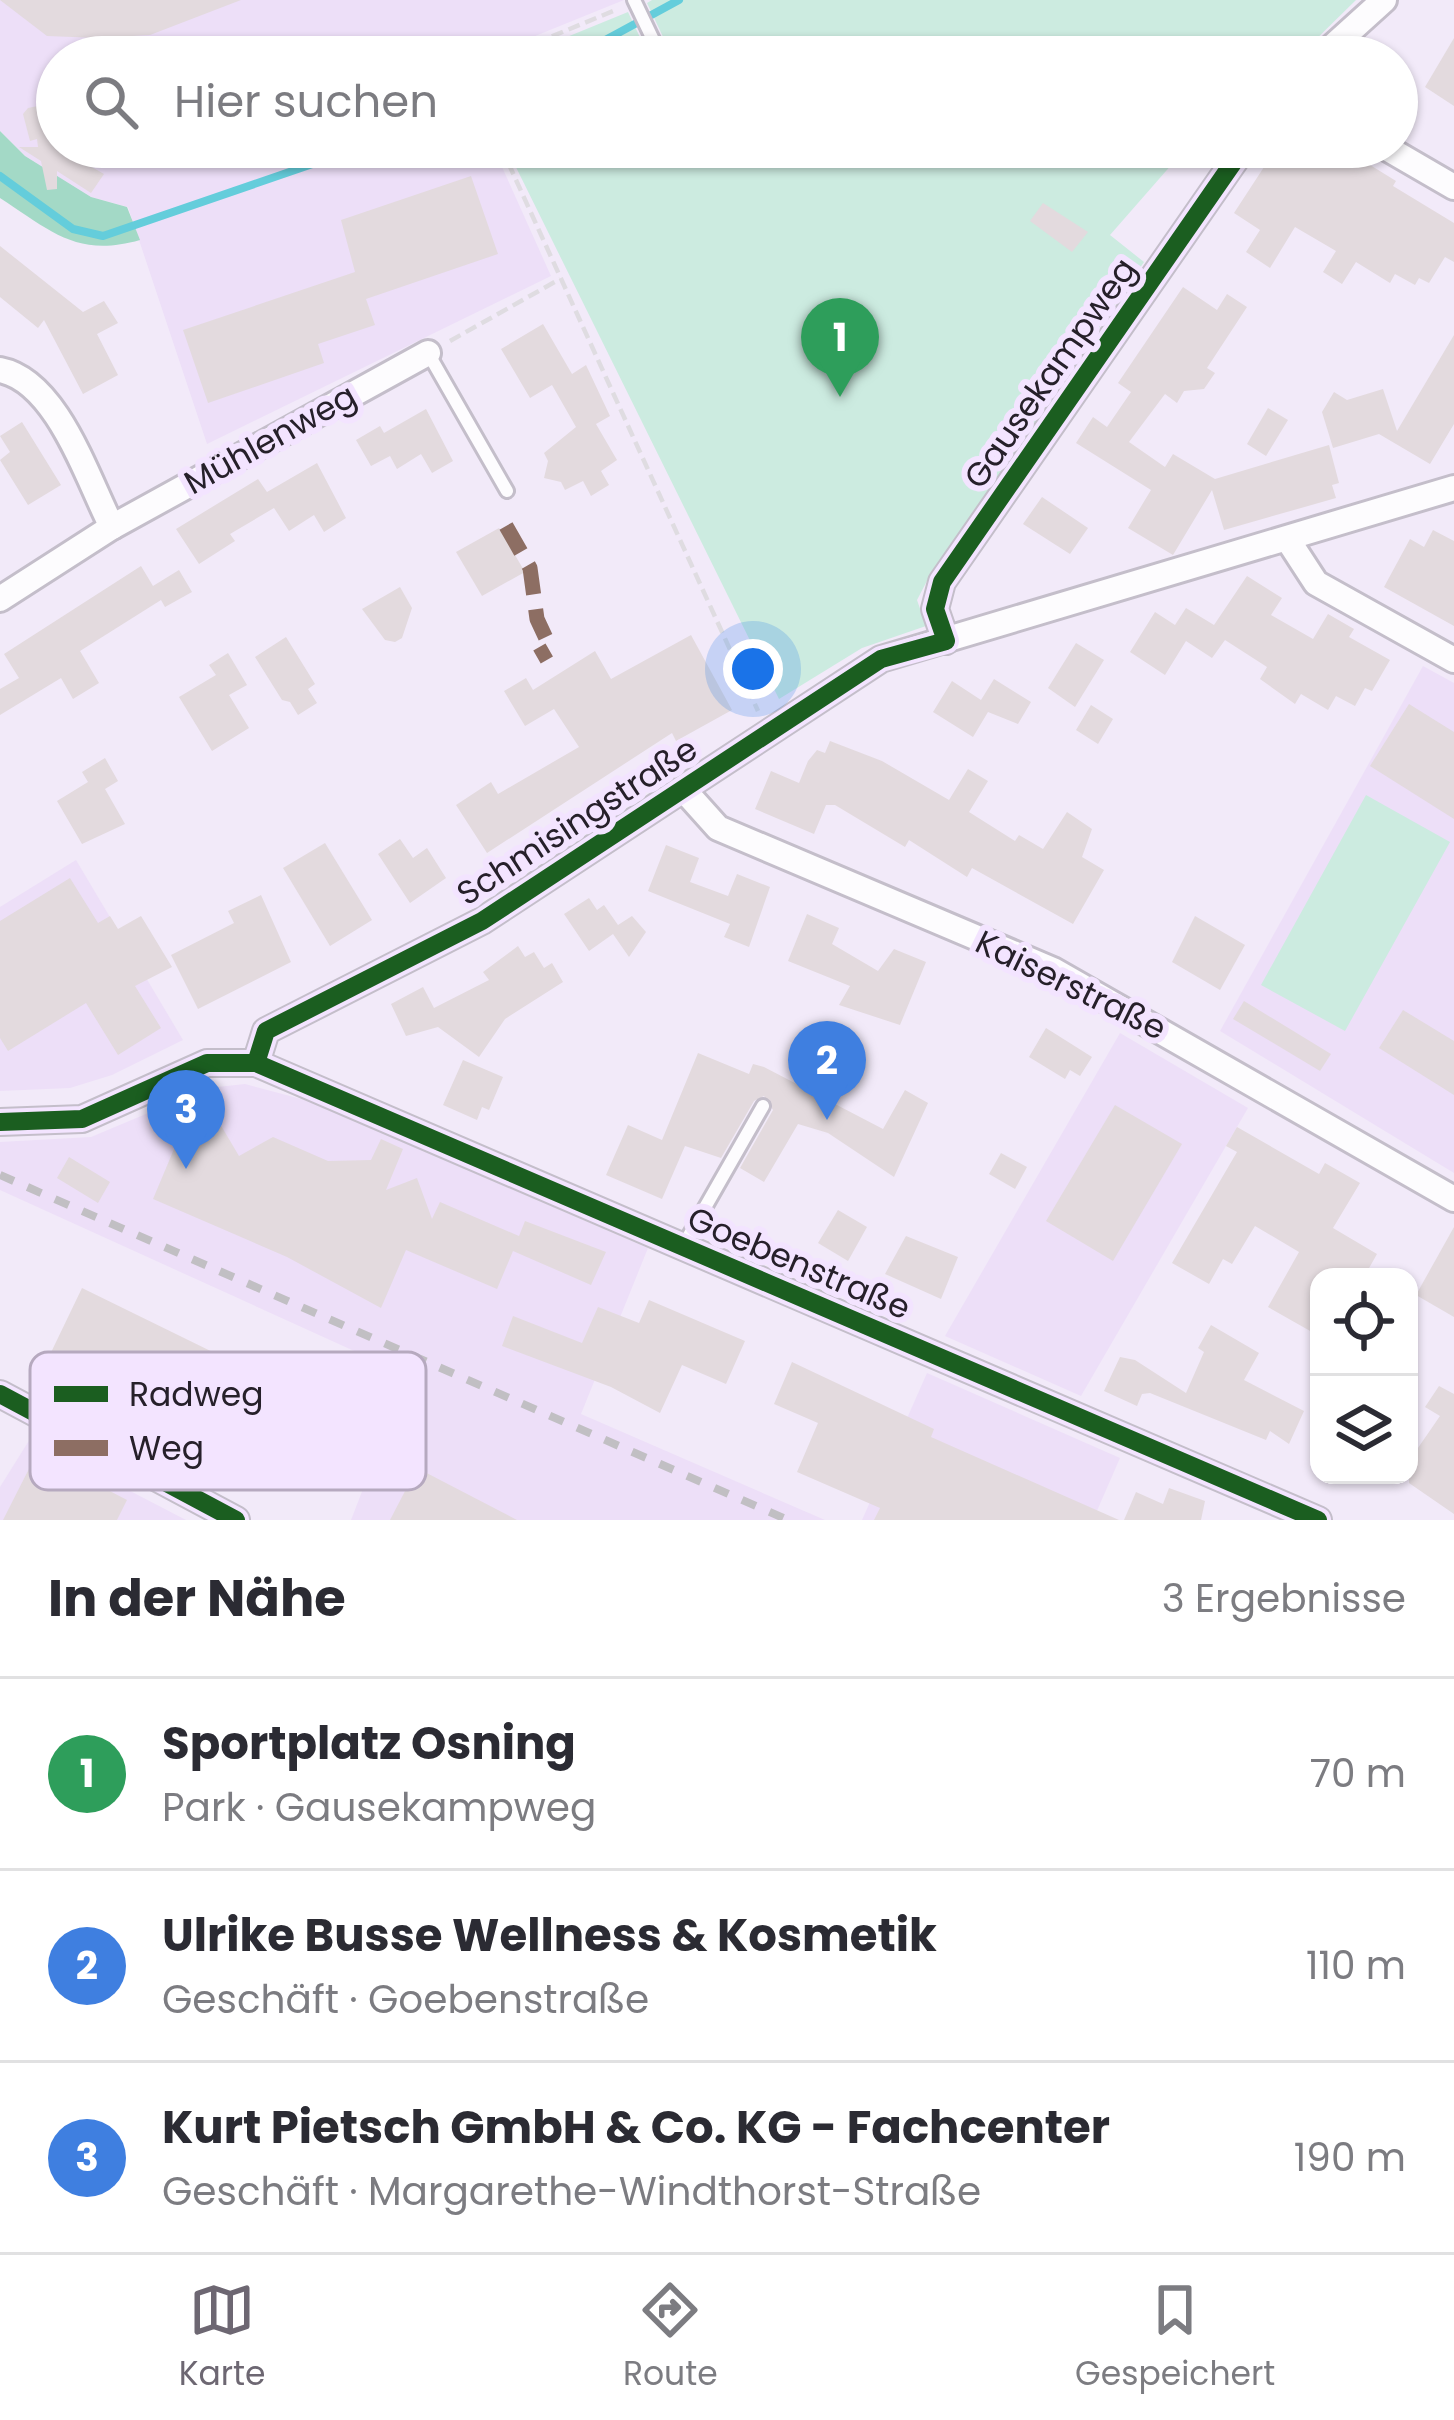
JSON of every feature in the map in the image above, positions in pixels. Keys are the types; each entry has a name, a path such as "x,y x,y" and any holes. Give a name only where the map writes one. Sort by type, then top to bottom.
{"street":[{"path":"1344,36 1384,0"},
{"path":"1418,167 1454,188"},
{"name":"Gausekampweg","path":"946,640 935,609 941,582 1229,168"},
{"name":"Mühlenweg","path":"0,599 112,526 428,353"},
{"path":"0,370 18,374 44,393 112,526"},
{"name":"Schmisingstraße","path":"256,1063 266,1031 482,921 881,659 1454,488"},
{"path":"1288,540 1316,584 1454,660"},
{"name":"Kaiserstraße","path":"683,789 718,828 1053,970 1454,1199"},
{"path":"0,1122 82,1119 207,1063 256,1063"},
{"name":"Goebenstraße","path":"256,1063 1318,1520"},
{"path":"0,1394 30,1410"},
{"path":"180,1490 236,1520"}],"lane":[{"path":"632,5 650,36"},
{"path":"428,353 507,491"},
{"path":"683,1246 763,1106"}],"path":[{"path":"554,36 632,5"},
{"path":"510,168 770,731"},
{"path":"428,353 560,279"}],"shaded area":[{"path":"0,0 624,0 535,36 36,36 36,163 0,131"},
{"path":"44,168 502,168 551,276 207,444 128,207 91,197"},
{"path":"1423,666 1454,683 1454,1173 1220,1031"},
{"path":"76,860 183,1040 112,1075 70,1088 0,1091 0,907"},
{"path":"1120,1033 1248,1108 1081,1396 945,1336"},
{"path":"245,1084 309,1101 648,1248 581,1414 825,1520 351,1520 363,1490 426,1490 426,1352 356,1352 0,1190 0,1142 91,1137 208,1088"},
{"path":"927,1373 1120,1458 1093,1520 862,1520"},
{"path":"30,1439 30,1490 128,1490 186,1520 0,1520 0,1487"}],"green space":[{"path":"1356,0 1319,36 663,36 647,3"},
{"path":"628,12 639,36 569,36"},
{"path":"0,131 36,163 36,168 44,168 91,197 127,207 140,240 99,246 81,243 50,231 0,198"},
{"path":"516,168 1169,168 1110,235 1144,262 928,579 917,600 926,626 862,648 779,699"},
{"path":"1366,795 1450,842 1345,1031 1261,985"}],"building":[{"path":"0,0 241,0 150,35 47,36"},
{"path":"1454,38 1454,106 1425,87"},
{"path":"36,106 36,139 30,141 23,114"},
{"path":"19,147 36,147 36,158"},
{"path":"42,168 94,168 104,174 91,193 57,171 57,189 47,190"},
{"path":"1263,168 1375,168 1396,181 1393,186 1454,223 1454,262 1445,257 1429,283 1419,278 1415,285 1395,274 1390,283 1356,262 1342,284 1323,272 1336,251 1295,227 1270,268 1246,252 1260,230 1234,213"},
{"path":"471,176 498,254 366,299 375,325 318,344 324,363 208,403 183,330 355,272 341,220"},
{"path":"1043,203 1088,232 1072,252 1030,221"},
{"path":"0,246 83,312 104,301 118,323 97,334 118,375 83,394 44,320 38,328 0,297"},
{"path":"1183,287 1217,310 1227,294 1247,307 1207,368 1215,373 1204,389 1184,391 1177,403 1165,394 1129,442 1165,467 1173,454 1215,479 1329,445 1339,483 1332,485 1336,498 1224,530 1212,490 1173,555 1128,528 1151,490 1076,443 1093,417 1107,427 1131,392 1118,383"},
{"path":"543,324 572,374 586,365 610,416 596,424 617,460 601,471 609,485 591,496 583,481 565,490 561,482 544,478 548,461 544,453 576,427 552,385 530,398 501,349"},
{"path":"1454,335 1454,424 1430,464 1379,434 1333,448 1322,412 1334,392 1347,400 1383,389 1397,431"},
{"path":"1268,408 1288,420 1266,456 1247,444"},
{"path":"426,409 453,461 432,473 421,454 397,469 390,456 371,466 356,440 380,426 384,433"},
{"path":"22,422 61,485 28,505 0,460 10,452 0,436"},
{"path":"317,463 346,518 324,532 314,515 289,531 274,508 230,534 235,541 199,564 176,529 258,479 267,492"},
{"path":"1042,497 1088,528 1070,554 1023,524"},
{"path":"499,528 525,572 482,596 456,552"},
{"path":"1433,530 1454,541 1454,626 1384,587 1410,539 1424,547"},
{"path":"141,566 153,586 179,570 192,592 165,607 161,600 80,651 99,683 73,699 61,678 0,715 0,689 19,678 4,654"},
{"path":"1247,576 1282,598 1271,615 1313,639 1328,614 1354,629 1349,637 1390,660 1372,691 1365,688 1355,706 1336,696 1328,710 1301,694 1295,704 1260,679 1267,667 1225,640 1212,658 1186,641 1165,675 1130,652 1155,612 1175,625 1186,608 1214,625"},
{"path":"400,587 412,608 402,638 395,642 385,640 362,609"},
{"path":"691,635 732,710 676,741 672,733 487,853 456,805 491,782 498,794 579,747 554,709 525,726 504,691 526,678 533,690 595,651 611,679"},
{"path":"286,637 315,684 308,689 317,703 298,715 290,702 282,700 255,657"},
{"path":"1076,643 1104,660 1075,707 1048,688"},
{"path":"228,653 247,685 229,695 249,728 212,751 179,697 216,675 209,665"},
{"path":"994,679 1031,702 1018,724 988,712 973,737 933,712 952,681 981,700"},
{"path":"1409,704 1454,732 1454,819 1370,766"},
{"path":"1091,705 1113,719 1098,744 1076,730"},
{"path":"830,741 882,761 949,800 968,769 988,781 969,812 1015,841 1019,835 1043,849 1067,812 1092,829 1082,857 1104,870 1073,924 972,868 967,877 909,840 905,847 835,805 826,805 814,834 755,809 771,771 799,783 808,761 817,750 825,753"},
{"path":"105,758 118,781 105,789 125,824 82,844 57,801 88,782 82,772"},
{"path":"400,839 413,858 427,848 446,878 410,903 378,854"},
{"path":"325,843 372,920 330,946 283,868"},
{"path":"666,845 699,858 690,882 728,896 737,874 770,887 749,947 724,937 730,924 648,891"},
{"path":"70,878 98,923 110,916 118,929 141,916 172,967 135,986 161,1028 118,1055 86,1003 8,1051 0,1038 0,921"},
{"path":"261,895 291,962 198,1009 171,955 234,923 228,911"},
{"path":"589,898 597,910 604,905 618,925 632,916 646,932 629,957 613,934 589,951 564,914"},
{"path":"807,914 839,928 832,944 878,971 894,949 926,962 900,1025 839,1005 850,986 788,961"},
{"path":"1195,916 1245,945 1220,990 1172,962"},
{"path":"518,946 525,957 534,952 544,968 552,963 563,982 505,1019 479,1057 438,1027 406,1036 391,1004 423,987 434,1008 489,980 483,972"},
{"path":"1244,1001 1331,1054 1320,1071 1233,1019"},
{"path":"1403,1010 1454,1041 1454,1095 1379,1048"},
{"path":"1046,1028 1092,1057 1080,1076 1070,1070 1065,1079 1029,1057"},
{"path":"698,1053 749,1074 753,1064 764,1067 883,1129 905,1090 928,1103 894,1177 828,1133 798,1124 764,1182 740,1168 773,1110 764,1096 754,1101 721,1158 685,1146 662,1199 606,1175 628,1125 662,1140"},
{"path":"463,1060 503,1077 489,1110 482,1107 477,1120 443,1105"},
{"path":"1115,1105 1182,1144 1113,1261 1046,1221"},
{"path":"213,1112 239,1156 273,1137 328,1161 371,1160 381,1139 403,1149 386,1190 417,1178 432,1219 440,1202 519,1236 525,1221 606,1252 591,1285 513,1251 497,1289 406,1250 381,1308 287,1257 153,1199 185,1123"},
{"path":"1237,1127 1319,1174 1325,1163 1360,1183 1333,1228 1377,1254 1369,1268 1310,1268 1310,1331 1268,1307 1299,1252 1255,1226 1232,1264 1223,1259 1209,1284 1172,1263 1237,1152 1226,1146"},
{"path":"1001,1153 1027,1167 1015,1189 989,1174"},
{"path":"69,1157 110,1182 98,1203 57,1178"},
{"path":"838,1210 867,1227 848,1261 818,1243"},
{"path":"1454,1227 1454,1317 1418,1296"},
{"path":"906,1236 958,1257 941,1299 885,1274"},
{"path":"82,1288 213,1352 51,1352"},
{"path":"649,1300 745,1341 726,1384 682,1365 660,1413 611,1387 502,1346 513,1316 582,1343 598,1307 639,1323"},
{"path":"1211,1325 1259,1353 1244,1380 1304,1411 1289,1444 1270,1431 1266,1440 1150,1393 1142,1394 1137,1406 1104,1391 1120,1357 1135,1360 1186,1393 1204,1352 1198,1348"},
{"path":"792,1362 934,1429 931,1437 1119,1520 874,1520 880,1508 797,1472 818,1423 774,1404"},
{"path":"1439,1386 1454,1394 1454,1514 1410,1484 1418,1484 1418,1448 1440,1416 1425,1407"},
{"path":"30,1467 30,1490 108,1490 127,1500 117,1520 3,1520"},
{"path":"426,1473 517,1520 390,1520 406,1490 426,1490"},
{"path":"1169,1488 1205,1501 1201,1520 1124,1520 1136,1492 1163,1504"}],"waterway":[{"path":"613,36 679,0"},
{"path":"0,176 73,229 103,236 301,168"}],"railway":[{"path":"0,1175 404,1352"},
{"path":"426,1362 788,1520"}],"marked path":[{"path":"506,526 530,568 537,619 551,649 537,657"}],"cycle path":[{"path":"256,1063 266,1031 482,921 881,659 946,641 935,609 942,582 1229,168"},
{"path":"0,1122 82,1119 207,1063 256,1063 1318,1520"},
{"path":"0,1394 30,1410"},
{"path":"180,1490 236,1520"}],"place":[{"name":"Sportplatz Osning","path":"840,397"},
{"name":"Ulrike Busse Wellness & Kosmetik","path":"827,1120"},
{"name":"Kurt Pietsch GmbH & Co. KG - Fachcenter","path":"186,1169"}]}
